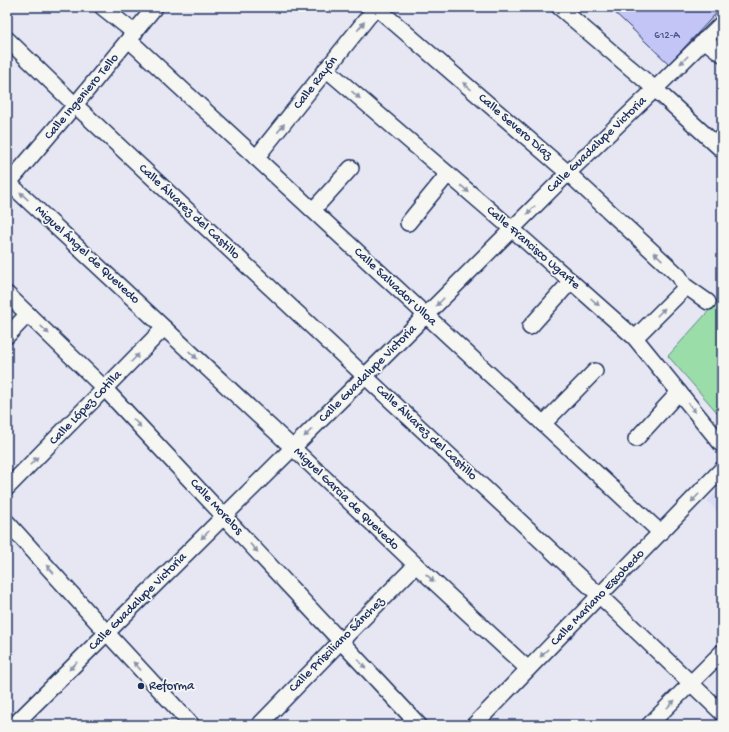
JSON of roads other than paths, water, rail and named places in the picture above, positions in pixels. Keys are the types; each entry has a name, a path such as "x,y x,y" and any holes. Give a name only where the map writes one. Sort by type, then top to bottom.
{"street":[{"name":"Calle Salvador Ulloa","path":"102,7 256,158 661,533"},
{"name":"Calle Ingeniero Tello","path":"8,184 155,7"},
{"name":"Calle Rayón","path":"256,158 376,7"},
{"name":"Calle Severo Díaz","path":"376,7 568,173 679,276 684,285 708,302"},
{"path":"559,7 655,89 722,150"},
{"name":"Calle Guadalupe Victoria","path":"14,725 568,173 722,23"},
{"name":"Calle Álvarez del Castillo","path":"7,39 75,105 600,596 722,713"},
{"path":"704,40 722,54"},
{"name":"Calle Francisco Ugarte","path":"326,70 512,229 635,338 722,445"},
{"path":"313,210 351,168"},
{"path":"408,223 448,174"},
{"name":"Miguel Ángel de Quevedo","path":"8,184 164,328"},
{"path":"530,326 571,281"},
{"path":"635,338 682,291 684,285"},
{"name":"Calle Morelos","path":"7,294 105,389 419,725"},
{"path":"7,336 28,314"},
{"name":"Calle López Cotilla","path":"7,488 164,328"},
{"name":"Miguel Garcia de Quevedo","path":"164,328 528,669"},
{"path":"543,424 595,371"},
{"path":"636,439 679,392"},
{"name":"Calle Mariano Escobedo","path":"474,725 722,469"},
{"path":"7,522 106,633 192,725"},
{"name":"Calle Prisciliano Sánchez","path":"259,725 416,565"},
{"path":"650,725 722,652"}],"place":[{"name":"Reforma","path":"141,686"}]}
